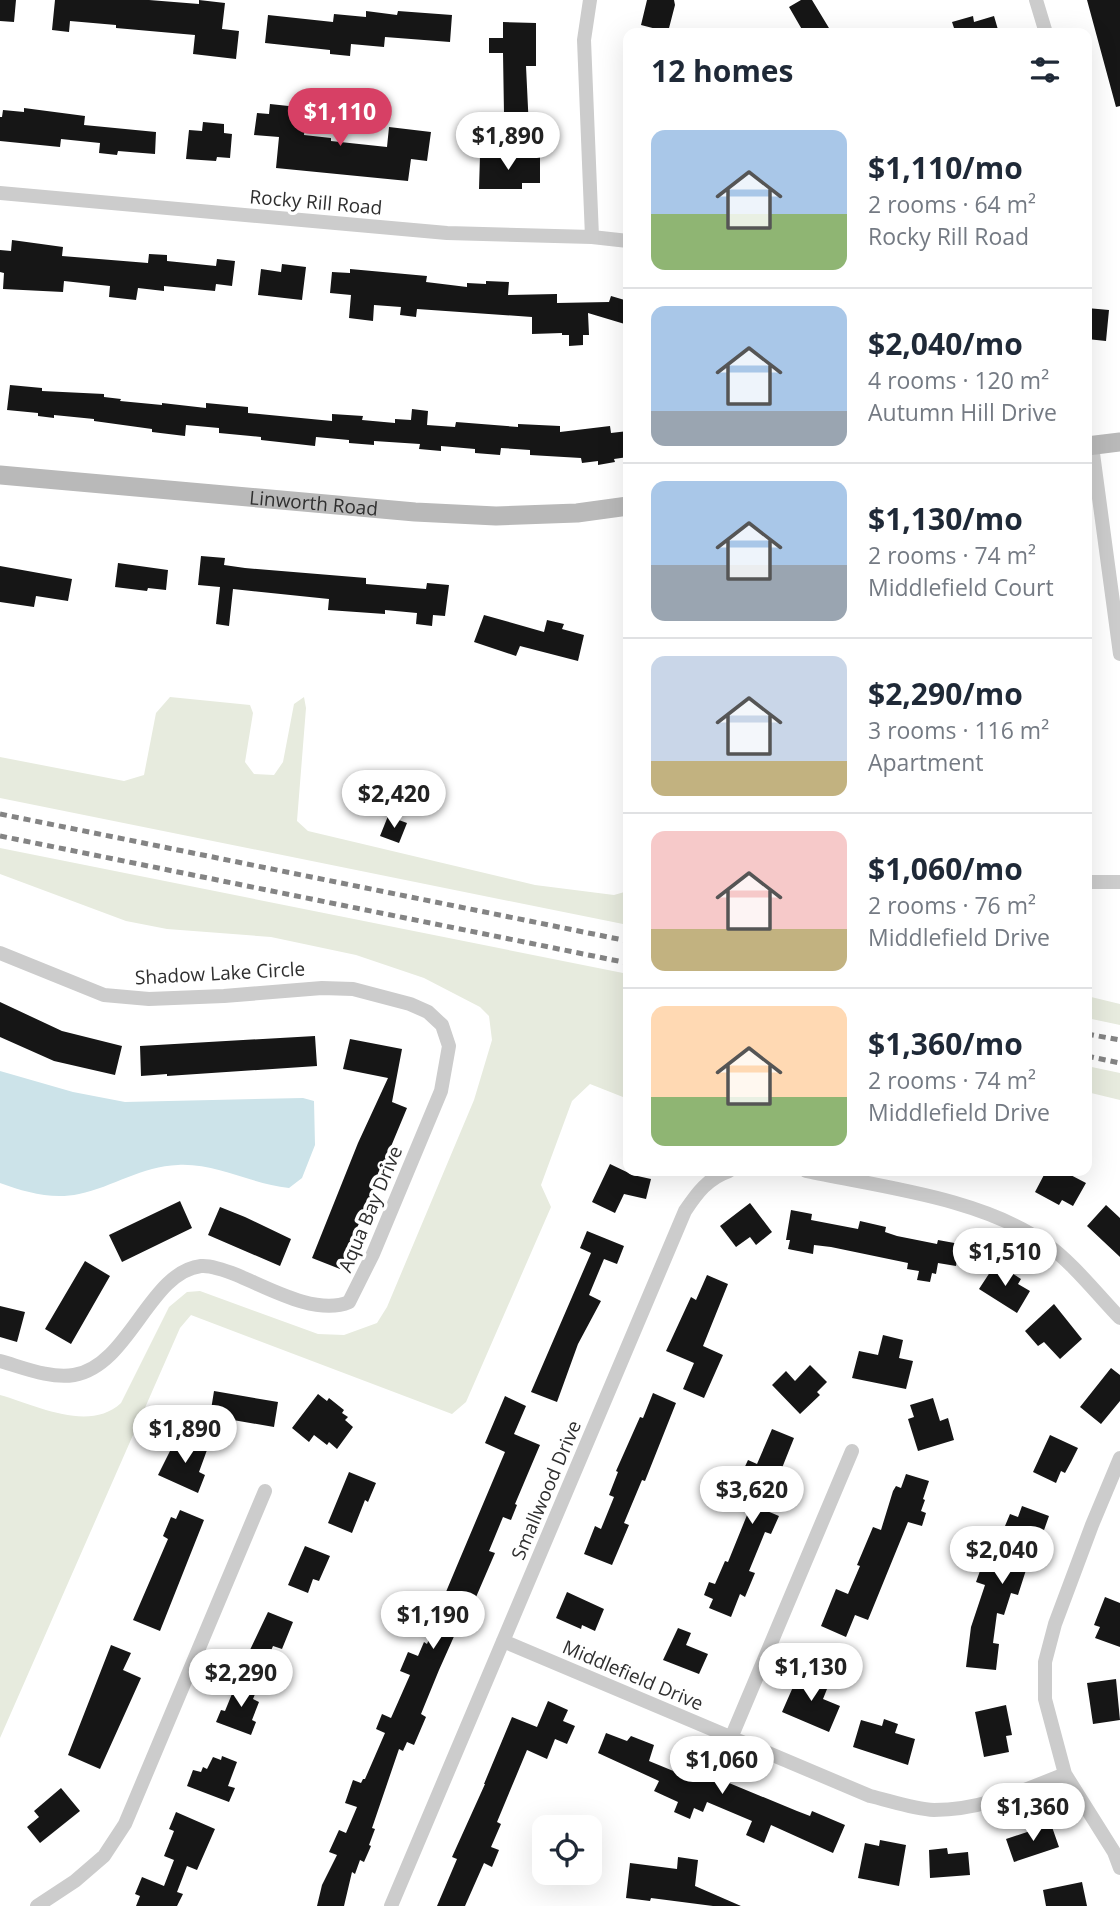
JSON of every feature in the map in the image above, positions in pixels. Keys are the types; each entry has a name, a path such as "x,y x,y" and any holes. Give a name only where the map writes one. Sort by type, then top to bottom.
{"main road":[{"path":"1092,446 1120,442"},
{"name":"Linworth Road","path":"0,475 428,513 523,516 623,507"}],"street":[{"path":"590,0 584,40 592,237"},
{"path":"1036,0 1044,28"},
{"name":"Rocky Rill Road","path":"0,193 447,233 592,237 623,240"},
{"path":"1092,466 1120,654"},
{"path":"1092,882 1120,882"},
{"name":"Shadow Lake Circle","path":"0,953 104,995 149,999 322,988 353,989 410,1004 428,1012 443,1025"},
{"name":"Aqua Bay Drive","path":"0,1361 48,1374 71,1376 90,1371 106,1360 158,1294 179,1274 201,1266 223,1270 313,1304 338,1307 349,1302 373,1254 442,1091 449,1046 443,1025"},
{"name":"Smallwood Drive","path":"391,1906 685,1211 698,1191 719,1176"},
{"path":"832,1176 939,1197 1010,1224 1045,1243 1075,1270 1120,1318"},
{"path":"731,1738 852,1451"},
{"path":"1120,1458 1091,1525 1055,1624 1045,1662 1045,1699 1065,1774 1114,1852 1120,1868"},
{"path":"37,1906 75,1881 104,1856 125,1824 265,1491"},
{"name":"Middlefield Drive","path":"503,1641 870,1796 932,1810 964,1808 994,1802 1065,1774"}],"shaded area":[{"path":"170,697 250,705 253,713 245,762 254,774 274,775 283,762 294,704 304,697 306,708 297,821 308,831 535,885 614,895 623,892 623,924 0,798 0,757 124,781 144,775 156,713"},
{"path":"0,848 623,973 623,1097 590,1084 572,1101 541,1185 551,1207 466,1402 452,1414 191,1315 180,1328 0,1738 0,1395 62,1414 94,1416 108,1412 121,1403 169,1307 187,1292 200,1291 318,1334 344,1335 377,1323 387,1307 474,1100 492,1040 489,1016 480,1007 424,978 356,955 271,937 167,929 126,921 0,874"},
{"path":"1092,997 1120,1004 1120,1025 1092,1019"},
{"path":"1092,1067 1120,1073 1120,1100 1092,1093"}],"water":[{"path":"0,1071 73,1092 125,1102 303,1098 314,1101 315,1145 302,1178 289,1188 206,1167 178,1165 152,1169 104,1187 69,1196 29,1192 0,1183"}],"building":[{"path":"0,0 16,0 14,22 0,21"},
{"path":"55,0 149,0 199,4 199,0 225,3 222,29 239,31 236,59 193,54 195,35 70,21 69,32 52,30"},
{"path":"647,0 674,0 669,28 641,25"},
{"path":"801,0 812,0 829,28 801,28 789,7"},
{"path":"1087,0 1120,0 1120,106 1116,107"},
{"path":"366,11 397,15 398,11 452,15 450,42 385,37 384,47 351,44 350,56 330,54 330,50 265,43 268,15 333,22 334,14 366,17"},
{"path":"973,16 974,22 994,16 998,28 954,28 952,22"},
{"path":"503,22 536,23 536,66 526,66 529,129 512,130 511,113 504,114 503,53 489,53 489,38 503,38"},
{"path":"270,104 307,108 304,135 331,138 331,141 387,147 389,127 431,132 427,161 411,159 408,181 276,168 279,137 254,135 257,113 269,114"},
{"path":"24,108 85,116 84,125 156,132 155,154 118,151 117,155 99,153 100,143 61,139 60,147 0,141 0,117 3,110 24,112"},
{"path":"203,122 224,124 224,133 232,134 230,158 217,157 216,161 186,159 189,130 202,131"},
{"path":"480,155 540,156 540,183 522,183 522,189 479,189"},
{"path":"12,240 63,247 62,256 148,263 149,254 167,255 167,261 216,266 217,259 235,261 232,286 216,284 215,291 164,286 164,291 138,288 136,300 109,297 110,286 64,281 63,292 3,289 4,273 0,272 0,250 11,251"},
{"path":"282,264 306,267 302,300 258,295 261,269 281,272"},
{"path":"350,269 427,276 426,282 467,287 467,283 509,282 508,295 557,294 557,303 609,302 611,296 623,300 623,324 588,313 589,335 583,335 583,345 569,346 569,335 532,334 532,317 417,309 416,317 400,315 401,307 374,305 373,321 349,318 351,295 330,293 332,272 350,273"},
{"path":"1092,308 1109,310 1106,341 1092,340"},
{"path":"10,385 42,388 42,391 104,394 104,397 121,399 120,401 162,405 206,408 206,403 248,407 248,413 332,421 332,414 363,416 362,420 395,423 395,419 411,420 412,409 428,411 427,425 455,427 456,422 518,427 518,424 560,426 560,432 610,426 611,433 623,432 623,458 598,465 598,461 582,463 581,458 530,455 530,450 501,448 500,455 475,453 475,449 441,446 441,451 419,449 420,444 374,441 374,445 316,437 315,446 261,440 261,437 219,433 219,428 186,425 185,436 152,432 152,429 94,419 54,415 54,418 38,416 38,413 7,410"},
{"path":"201,556 225,558 224,565 245,568 366,578 366,584 426,589 427,583 449,585 445,616 433,615 432,626 416,624 417,613 328,610 329,599 233,589 229,626 216,624 220,587 198,585"},
{"path":"118,563 168,570 166,590 148,588 147,591 115,587"},
{"path":"0,566 72,579 68,601 36,596 34,607 0,602"},
{"path":"484,615 544,632 547,620 564,624 562,629 584,635 578,661 520,646 516,656 474,642"},
{"path":"388,816 407,823 399,843 380,836"},
{"path":"0,1002 62,1031 122,1046 115,1075 54,1061 0,1037"},
{"path":"315,1036 317,1066 141,1076 140,1046"},
{"path":"350,1039 402,1049 392,1102 407,1108 340,1269 312,1258 358,1143 388,1078 343,1069"},
{"path":"610,1164 623,1170 623,1176 651,1179 646,1199 624,1194 615,1213 592,1202"},
{"path":"1043,1176 1073,1176 1086,1183 1073,1206 1062,1200 1059,1205 1035,1192"},
{"path":"180,1201 192,1228 122,1262 109,1235"},
{"path":"750,1203 772,1232 756,1245 750,1237 736,1247 720,1226"},
{"path":"1106,1205 1120,1218 1120,1257 1087,1226"},
{"path":"220,1207 291,1239 280,1266 208,1235"},
{"path":"791,1210 812,1214 811,1220 858,1229 860,1221 886,1227 885,1232 897,1236 937,1244 938,1240 960,1244 956,1266 938,1263 936,1274 932,1273 930,1282 917,1280 919,1271 907,1269 908,1263 814,1245 813,1254 788,1249 790,1240 786,1240"},
{"path":"587,1231 624,1246 617,1264 604,1259 589,1295 601,1301 578,1344 557,1402 531,1392 591,1253 580,1248"},
{"path":"85,1261 110,1276 71,1344 45,1329"},
{"path":"996,1263 1021,1279 1018,1284 1030,1291 1017,1313 979,1289"},
{"path":"707,1275 728,1284 703,1346 723,1355 704,1398 683,1389 694,1363 666,1351 691,1297 696,1300"},
{"path":"1054,1304 1082,1339 1060,1359 1044,1342 1038,1346 1025,1331"},
{"path":"0,1306 25,1312 17,1342 0,1337"},
{"path":"883,1335 903,1340 899,1358 913,1361 906,1389 852,1378 859,1351 878,1355"},
{"path":"810,1365 827,1382 817,1392 820,1395 800,1414 772,1385 786,1371 795,1381"},
{"path":"1111,1368 1120,1375 1120,1401 1101,1424 1080,1407"},
{"path":"214,1391 278,1402 274,1427 210,1416"},
{"path":"653,1393 676,1403 645,1481 642,1480 624,1523 629,1525 612,1565 584,1554 595,1526 601,1529 614,1497 609,1495 618,1472 616,1471"},
{"path":"318,1394 327,1401 329,1398 344,1410 342,1413 348,1417 345,1420 353,1427 337,1449 314,1435 309,1442 292,1428"},
{"path":"505,1396 526,1406 514,1434 540,1445 511,1520 503,1517 489,1551 495,1553 464,1625 460,1623 439,1670 421,1714 426,1717 414,1745 407,1742 403,1751 399,1749 372,1828 375,1829 369,1845 371,1846 364,1862 360,1860 355,1874 352,1872 344,1906 317,1906 322,1885 337,1855 329,1852 339,1830 346,1833 357,1807 345,1803 353,1780 361,1783 365,1779 385,1733 376,1729 382,1714 391,1718 410,1675 400,1671 408,1652 418,1656 424,1642 427,1644 445,1600 443,1599 505,1452 485,1443"},
{"path":"933,1398 940,1421 948,1418 954,1440 918,1451 908,1419 914,1417 910,1405"},
{"path":"772,1429 794,1438 780,1473 783,1474 767,1511 779,1516 771,1534 765,1532 749,1571 755,1573 745,1597 740,1594 731,1617 709,1608 713,1599 704,1595 709,1582 715,1584 725,1561 728,1562 760,1483 741,1475 748,1460 757,1464"},
{"path":"1050,1435 1078,1448 1065,1473 1061,1471 1056,1483 1033,1472"},
{"path":"177,1437 207,1450 199,1472 205,1475 198,1493 158,1475"},
{"path":"349,1472 376,1483 368,1502 365,1500 352,1533 328,1523"},
{"path":"906,1474 929,1481 921,1511 926,1513 922,1526 908,1522 868,1620 855,1615 846,1637 821,1626 836,1589 848,1594 873,1527 881,1530 893,1491 896,1486 901,1488"},
{"path":"1022,1506 1049,1516 1043,1533 1038,1531 1018,1595 1011,1593 1004,1615 997,1613 993,1643 999,1644 996,1670 966,1667 971,1627 985,1585 976,1582 985,1557 1002,1562 1014,1529 1005,1526 1010,1514 1018,1517"},
{"path":"180,1510 204,1520 160,1631 133,1620 168,1539 163,1536 171,1517 176,1519"},
{"path":"305,1546 330,1556 319,1581 313,1579 308,1593 288,1585"},
{"path":"567,1592 604,1609 595,1631 582,1625 581,1629 556,1618"},
{"path":"1105,1597 1120,1603 1120,1647 1095,1638 1100,1627 1094,1625"},
{"path":"268,1612 293,1622 282,1649 273,1646 267,1660 249,1652"},
{"path":"678,1628 691,1633 686,1645 708,1654 699,1674 663,1660"},
{"path":"111,1645 131,1653 123,1670 141,1678 100,1769 68,1755"},
{"path":"800,1671 820,1679 817,1685 827,1689 823,1699 840,1706 829,1732 782,1712"},
{"path":"238,1679 258,1687 253,1699 259,1702 252,1720 256,1722 251,1735 216,1722 221,1710 225,1711"},
{"path":"1116,1679 1120,1720 1093,1724 1087,1683"},
{"path":"548,1701 568,1710 563,1721 575,1726 567,1744 555,1739 547,1759 527,1750 497,1822 501,1824 491,1847 499,1850 492,1867 484,1863 465,1906 437,1906 457,1859 452,1857 512,1717 537,1727"},
{"path":"1006,1705 1012,1735 1006,1736 1009,1752 984,1757 975,1712"},
{"path":"884,1719 898,1724 895,1733 915,1739 908,1765 853,1747 861,1720 882,1726"},
{"path":"606,1733 627,1741 631,1736 654,1745 649,1761 688,1777 694,1763 719,1774 717,1778 797,1811 810,1816 812,1811 845,1825 833,1853 771,1825 764,1843 746,1835 752,1821 707,1802 703,1812 694,1808 690,1819 674,1812 678,1802 654,1791 659,1781 598,1753"},
{"path":"222,1756 237,1762 228,1786 235,1788 229,1802 187,1786 193,1770 201,1772 203,1767 207,1769 213,1757 221,1760"},
{"path":"61,1788 80,1811 40,1843 27,1827 39,1817 34,1811"},
{"path":"176,1812 215,1829 197,1870 187,1866 177,1892 183,1894 177,1906 136,1906 140,1896 135,1894 142,1877 164,1886 174,1860 164,1856 174,1831 169,1829"},
{"path":"1051,1824 1059,1847 1014,1862 1006,1839"},
{"path":"880,1840 906,1845 899,1886 858,1878 865,1843 879,1846"},
{"path":"947,1848 948,1854 968,1852 970,1875 930,1878 929,1850"},
{"path":"678,1857 698,1860 695,1886 741,1906 626,1898 630,1863 677,1869"},
{"path":"1082,1882 1087,1906 1046,1906 1043,1890"}],"railway":[{"path":"0,814 623,940"},
{"path":"0,836 623,962"},
{"path":"1092,1035 1120,1040"},
{"path":"1092,1057 1120,1063"}]}
